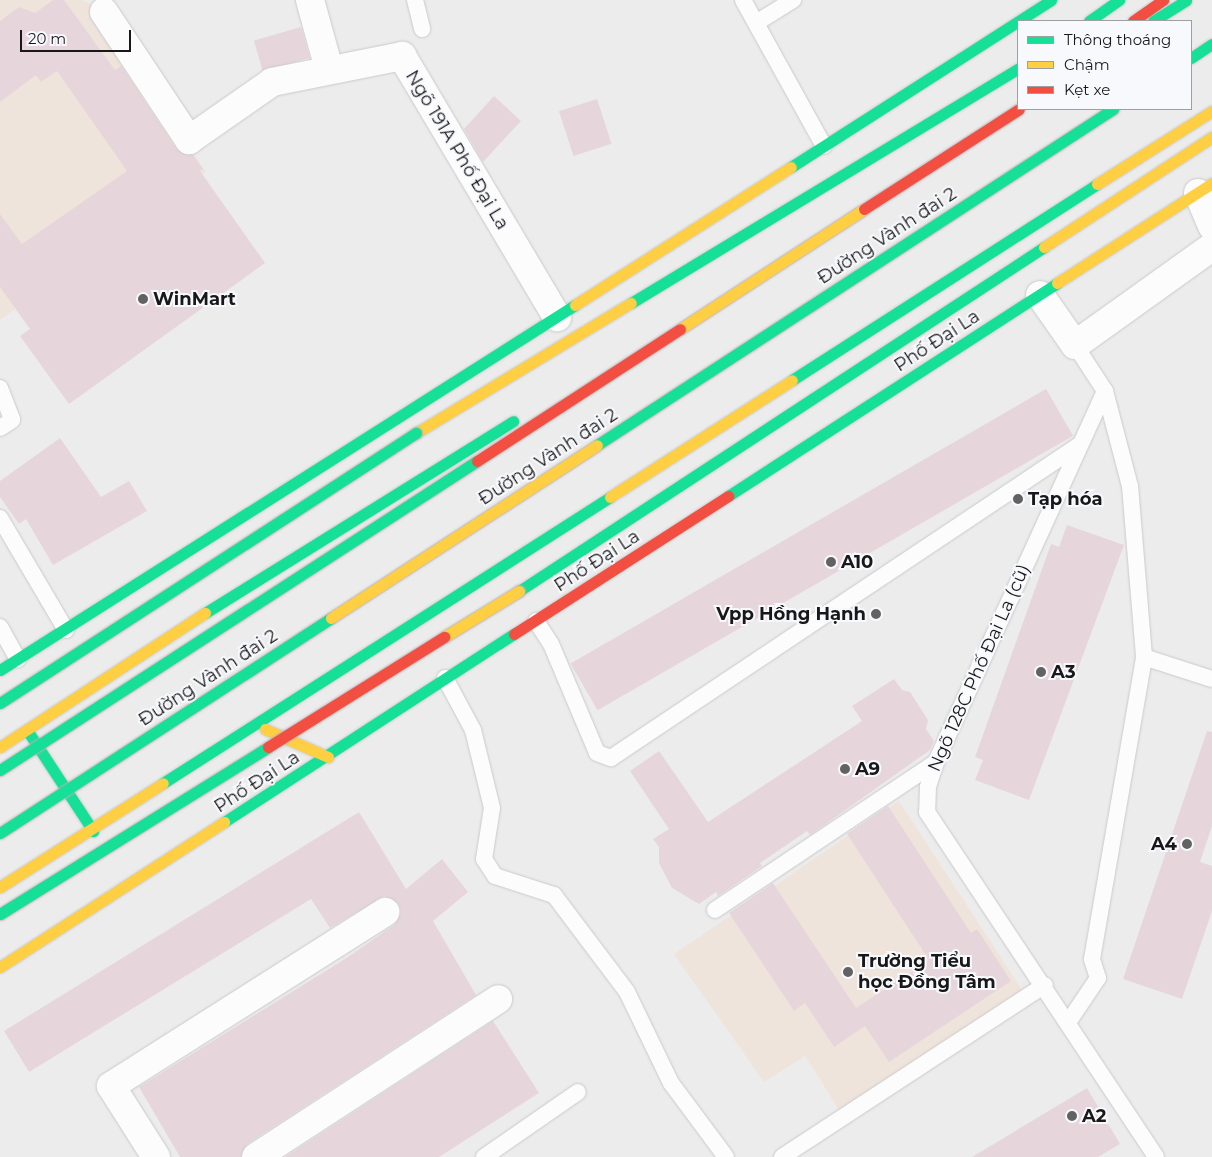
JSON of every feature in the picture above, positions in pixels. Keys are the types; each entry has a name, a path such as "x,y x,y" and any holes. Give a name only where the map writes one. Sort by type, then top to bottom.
{"main road":[{"path":"1020,20 1051,0"},
{"path":"1090,20 1119,0"},
{"path":"1134,20 1163,0"},
{"path":"1155,20 1186,0"},
{"path":"0,670 182,558 1017,22"},
{"path":"1192,57 1212,44"},
{"path":"0,703 416,433 1017,71"},
{"path":"0,747 164,638 707,301 1017,100"},
{"name":"Đường Vành đai 2","path":"0,770 1017,110"},
{"name":"Đường Vành đai 2","path":"0,833 1111,110"},
{"path":"0,887 93,831 252,723 1212,111"},
{"path":"0,914 519,591 1212,137"},
{"name":"Phố Đại La","path":"0,967 328,757 445,678 1205,188"},
{"path":"164,638 182,558"},
{"path":"252,723 328,757"},
{"path":"27,730 93,831"}],"street":[{"path":"310,0 329,69"},
{"name":"Ngõ 191A Phố Đại La","path":"104,12 189,140 272,82 329,69 402,56 557,317"},
{"path":"1205,188 1212,226"},
{"path":"1040,295 1075,345 1212,247"},
{"path":"156,1157 111,1086 385,912"},
{"path":"256,1157 498,998"}],"lane":[{"path":"415,0 422,29"},
{"path":"743,0 824,146"},
{"path":"756,23 793,0"},
{"path":"1069,1021 1098,978 1092,959 1144,657 1130,486 1105,391 1075,345"},
{"path":"0,388 12,420 0,428"},
{"name":"Ngõ 128C Phố Đại La (cũ)","path":"1105,391 1078,446 936,762 928,786 927,812 1069,1021 1156,1157"},
{"path":"536,620 551,644 597,753 611,758 1078,446"},
{"path":"0,518 66,630"},
{"path":"0,627 18,659"},
{"path":"1144,657 1212,679"},
{"path":"445,678 473,730 492,808 484,858 495,876 554,895 628,992 671,1084 726,1157"},
{"path":"715,910 936,762"},
{"path":"782,1157 1045,985"},
{"path":"484,1157 578,1092"}],"shaded area":[{"path":"0,0 82,0 91,4 206,172 0,320"},
{"name":"Trường Tiểu học Đồng Tâm","path":"899,801 1022,990 839,1110 805,1056 764,1082 674,954"}],"building":[{"path":"53,0 64,0 115,70 121,66 176,149 193,155 203,169 200,171 265,263 69,404 20,336 30,329 0,287 0,214 22,244 127,171 57,71 41,82 36,75 0,102 0,21 19,7 35,13"},
{"path":"301,27 310,58 263,71 254,41"},
{"path":"494,96 521,121 483,162 464,129"},
{"path":"597,99 612,144 573,156 559,111"},
{"name":"A10","path":"1046,389 1073,436 598,710 571,664"},
{"path":"60,438 101,497 129,481 147,511 53,565 26,519 19,524 0,497 0,481"},
{"name":"A3","path":"1067,525 1124,545 1029,800 975,780 983,760 975,757 1051,544 1059,547"},
{"name":"A9","path":"894,679 902,690 910,692 928,720 926,729 934,741 930,750 810,835 807,831 760,863 762,866 718,896 716,892 699,904 672,888 659,863 659,847 653,839 669,829 630,771 659,751 708,822 862,721 852,706"},
{"name":"A4","path":"1207,731 1212,732 1212,826 1200,862 1212,866 1212,911 1182,999 1123,979"},
{"path":"888,806 971,933 977,929 1011,981 889,1062 865,1026 834,1047 805,1003 794,1011 729,913 773,883 856,1008 929,960 847,834"},
{"path":"359,812 406,889 442,859 468,892 433,921 476,995 247,1144 241,1157 180,1157 139,1087 348,957 394,925 401,912 398,903 384,896 330,928 311,899 29,1072 4,1031"},
{"path":"493,1021 539,1093 439,1157 285,1157"},
{"name":"A2","path":"1087,1088 1120,1144 1098,1157 972,1157"}],"traffic: fast":[{"path":"1020,20 1051,0"},
{"path":"1090,20 1119,0"},
{"path":"1155,20 1186,0"},
{"path":"791,167 1017,22"},
{"path":"1192,57 1212,44"},
{"path":"631,303 1017,70"},
{"path":"597,445 1111,110"},
{"path":"792,380 1097,184"},
{"path":"519,591 1044,247"},
{"path":"728,496 1057,283"},
{"path":"0,670 575,305"},
{"path":"205,613 513,421"},
{"path":"0,703 416,433"},
{"path":"0,770 477,461"},
{"path":"163,783 610,497"},
{"path":"0,833 331,618"},
{"path":"224,822 514,634"},
{"path":"27,730 93,831"},
{"path":"0,914 268,747"}],"traffic: slow":[{"path":"1097,184 1212,111"},
{"path":"1044,247 1212,137"},
{"path":"575,305 791,167"},
{"path":"1057,283 1212,183"},
{"path":"680,329 864,209"},
{"path":"416,433 631,303"},
{"path":"610,497 792,380"},
{"path":"331,618 597,445"},
{"path":"444,637 519,591"},
{"path":"0,747 205,613"},
{"path":"265,729 328,757"},
{"path":"0,887 163,783"},
{"path":"0,967 224,822"}],"traffic: jam":[{"path":"1134,20 1163,0"},
{"path":"864,209 1017,110"},
{"path":"477,461 680,329"},
{"path":"514,634 728,496"},
{"path":"268,747 444,637"}],"place":[{"name":"WinMart","path":"143,299"},
{"name":"Tạp hóa","path":"1018,499"},
{"name":"A10","path":"831,562"},
{"name":"Vpp Hồng Hạnh","path":"876,614"},
{"name":"A3","path":"1041,672"},
{"name":"A9","path":"845,769"},
{"name":"A4","path":"1187,844"},
{"name":"Trường Tiểu học Đồng Tâm","path":"848,972"},
{"name":"A2","path":"1072,1116"}]}
